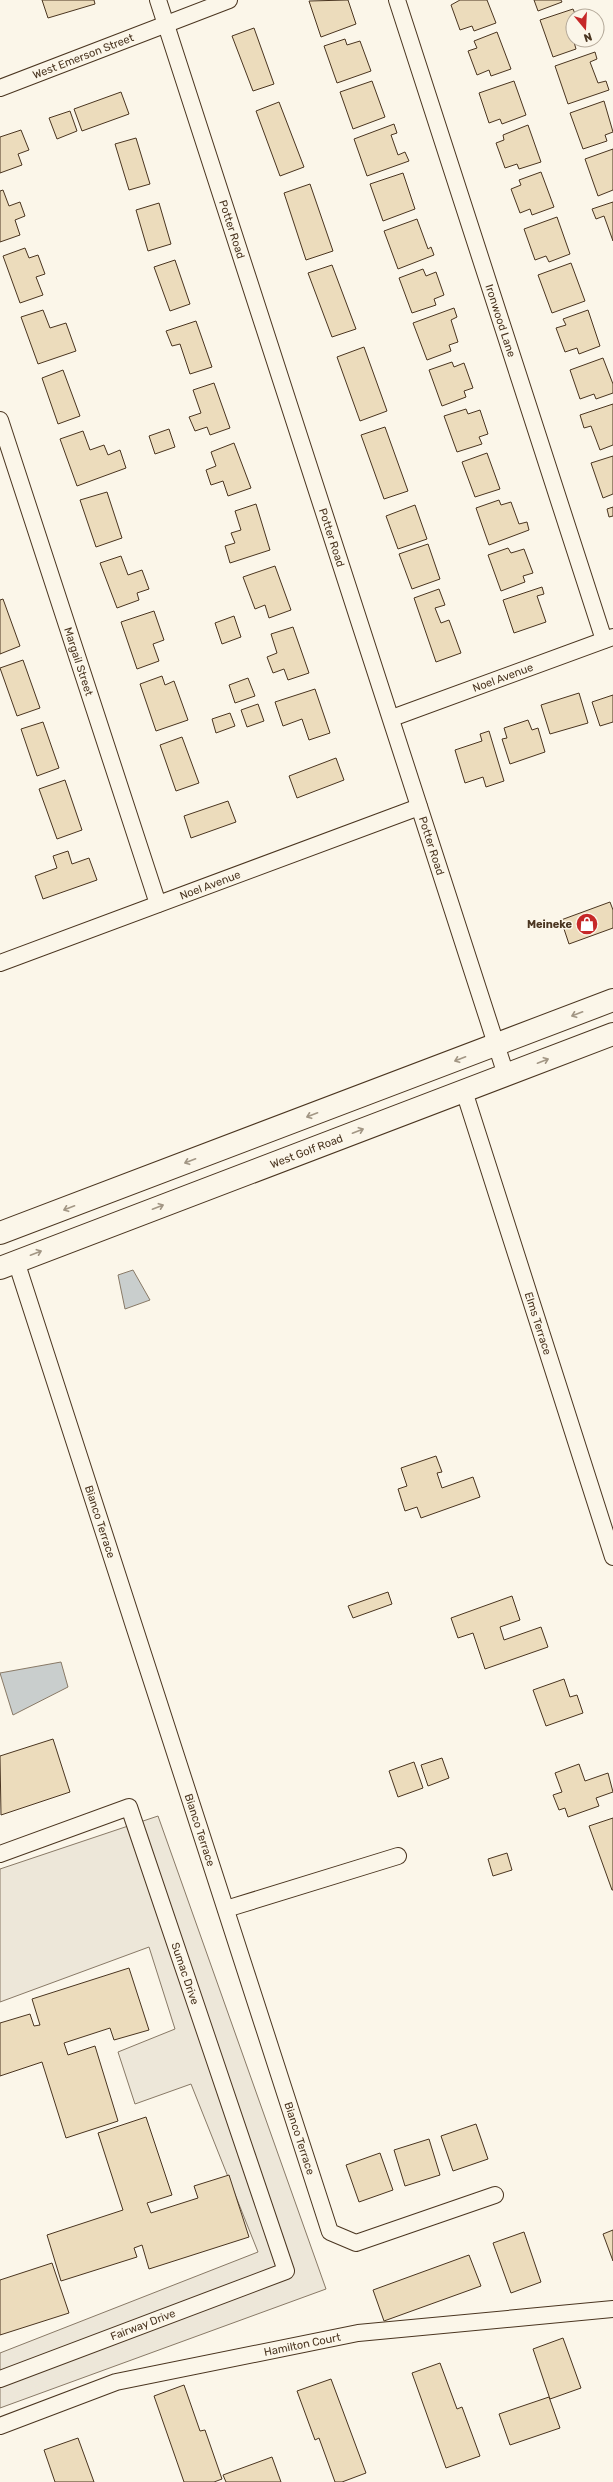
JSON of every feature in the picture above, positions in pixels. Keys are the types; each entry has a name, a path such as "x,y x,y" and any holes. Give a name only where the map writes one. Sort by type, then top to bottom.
{"main road":[{"path":"0,1233 613,1000"},
{"name":"West Golf Road","path":"8,1264 613,1034"}],"street":[{"name":"Potter Road","path":"158,0 392,718 419,807 506,1075"},
{"name":"West Emerson Street","path":"0,88 229,0"},
{"name":"Ironwood Lane","path":"397,0 609,639"},
{"name":"Margail Street","path":"0,420 158,904"},
{"name":"Noel Avenue","path":"392,718 609,639"},
{"name":"Noel Avenue","path":"0,963 419,807"},
{"name":"Elms Terrace","path":"464,1091 613,1557"},
{"name":"Bianco Terrace","path":"8,1264 226,1909 330,2232 356,2244 495,2195"},
{"name":"Sumac Drive","path":"0,1854 129,1807 286,2271"},
{"path":"226,1909 398,1856"},
{"name":"Fairway Drive","path":"0,2379 286,2271"},
{"name":"Hamilton Court","path":"0,2426 116,2382 358,2333 613,2309"}],"shaded area":[{"path":"133,1270 150,1300 125,1309 118,1275"},
{"path":"61,1662 68,1687 13,1715 0,1673"},
{"path":"158,1816 326,2289 0,2408 0,2353 258,2252 191,2084 135,2104 118,2052 175,2029 149,1947 0,2002 0,1869"}],"building":[{"path":"42,0 94,0 95,4 48,18"},
{"path":"348,0 356,24 321,37 309,1"},
{"path":"460,0 487,0 496,23 474,31 472,26 460,30 451,5"},
{"path":"534,0 561,0 562,2 538,11"},
{"path":"565,12 565,48 576,49 553,57 540,20"},
{"path":"254,28 274,84 253,91 232,36"},
{"path":"497,32 511,69 491,76 489,70 477,75 468,51 477,48 474,41"},
{"path":"345,39 347,45 360,41 371,71 337,83 324,46"},
{"path":"595,52 597,59 590,62 598,83 606,81 609,90 568,104 555,66"},
{"path":"372,81 385,117 353,129 340,92"},
{"path":"514,81 526,115 502,124 500,119 489,123 479,93"},
{"path":"121,92 129,114 82,131 74,109"},
{"path":"604,101 613,132 605,135 607,141 583,149 570,113"},
{"path":"279,102 304,167 280,176 256,111"},
{"path":"70,111 77,131 57,139 49,118"},
{"path":"394,124 397,133 391,135 398,155 405,152 409,161 367,176 354,139"},
{"path":"528,125 541,162 519,169 517,164 505,168 496,143 504,140 503,135"},
{"path":"21,130 29,150 18,154 22,165 0,173 0,137"},
{"path":"136,138 150,184 129,190 115,144"},
{"path":"613,149 613,190 598,196 585,159"},
{"path":"541,172 554,207 532,215 530,209 520,213 511,189 521,185 519,180"},
{"path":"403,173 415,209 383,221 370,184"},
{"path":"310,184 333,251 306,260 284,193"},
{"path":"3,190 9,206 20,202 25,216 15,220 20,235 0,242 0,191"},
{"path":"613,202 613,241 604,216 596,219 592,209"},
{"path":"159,203 171,244 148,251 136,210"},
{"path":"557,217 570,254 549,262 546,256 535,260 524,229"},
{"path":"417,219 428,249 431,247 434,255 398,269 384,231"},
{"path":"25,248 29,258 38,255 45,274 36,277 43,295 20,303 3,256"},
{"path":"175,260 190,304 170,311 154,267"},
{"path":"571,263 585,301 552,313 538,275"},
{"path":"332,265 356,329 332,337 308,273"},
{"path":"423,269 426,276 436,272 444,295 434,299 436,305 412,313 399,278"},
{"path":"454,308 457,317 451,320 458,342 449,345 451,351 427,360 413,323"},
{"path":"43,310 50,328 66,323 76,351 38,364 21,317"},
{"path":"588,310 600,346 579,354 577,348 565,352 556,328 566,325 563,319"},
{"path":"196,321 212,367 190,374 180,344 172,346 166,331"},
{"path":"364,347 387,411 360,421 337,357"},
{"path":"603,358 613,384 613,393 596,399 594,394 580,399 570,370"},
{"path":"452,362 454,367 464,363 473,388 464,391 466,397 442,406 429,370"},
{"path":"63,370 80,416 58,424 42,378"},
{"path":"214,383 230,428 210,435 207,427 195,431 189,417 201,413 193,390"},
{"path":"613,404 613,445 600,450 591,426 584,428 580,415"},
{"path":"466,409 468,414 480,410 488,434 479,437 482,444 457,452 444,416"},
{"path":"385,427 408,491 384,499 361,435"},
{"path":"169,429 175,447 155,454 149,436"},
{"path":"83,431 90,450 104,445 108,455 120,450 126,468 77,486 60,439"},
{"path":"234,443 251,488 228,496 223,481 211,485 206,470 216,466 211,452"},
{"path":"487,453 500,489 475,497 462,462"},
{"path":"613,456 613,494 603,498 591,463"},
{"path":"107,492 122,538 96,547 80,500"},
{"path":"499,500 501,505 511,502 519,524 527,522 529,530 489,545 476,508"},
{"path":"256,504 270,550 230,563 225,546 235,543 231,533 241,530 235,511"},
{"path":"415,505 427,539 398,549 386,516"},
{"path":"613,507 613,516 609,517 607,509"},
{"path":"428,544 440,579 412,589 399,554"},
{"path":"508,548 511,553 524,549 533,573 523,576 525,582 501,591 488,555"},
{"path":"121,556 128,575 142,570 149,589 137,593 139,600 117,608 100,563"},
{"path":"275,566 291,610 269,618 265,605 255,609 243,577"},
{"path":"542,587 544,594 537,596 546,622 514,633 503,600"},
{"path":"439,589 445,605 435,608 441,623 449,620 461,653 436,662 414,598"},
{"path":"3,599 20,646 0,654 0,600"},
{"path":"154,611 164,640 153,644 159,661 137,669 121,622"},
{"path":"234,616 241,637 222,644 215,623"},
{"path":"293,627 309,673 288,680 284,669 273,673 267,657 277,653 271,634"},
{"path":"23,660 40,708 17,716 0,668"},
{"path":"162,676 165,685 174,681 188,720 156,731 140,684"},
{"path":"248,678 255,696 235,703 229,685"},
{"path":"315,689 330,733 309,740 302,719 283,726 275,702"},
{"path":"579,693 588,723 550,734 541,705"},
{"path":"613,695 613,722 600,726 592,702"},
{"path":"258,704 264,721 247,727 241,710"},
{"path":"230,713 235,726 216,733 212,719"},
{"path":"528,720 532,730 538,728 545,752 510,764 502,739 507,738 504,728"},
{"path":"43,722 59,768 37,776 21,729"},
{"path":"489,731 504,781 486,787 483,777 465,783 455,750 482,741 480,734"},
{"path":"182,737 199,783 176,791 160,745"},
{"path":"336,758 344,780 297,798 289,776"},
{"path":"65,780 82,830 57,839 39,789"},
{"path":"228,801 236,822 191,838 184,816"},
{"path":"68,851 72,864 89,858 97,880 43,899 35,876 57,868 53,856"},
{"name":"Meineke","path":"610,902 613,910 613,928 569,944 561,920"},
{"path":"436,1456 442,1472 437,1473 442,1488 473,1477 480,1497 421,1518 417,1507 405,1511 398,1489 407,1486 401,1468"},
{"path":"388,1592 392,1604 353,1618 348,1606"},
{"path":"512,1596 520,1620 500,1627 504,1640 541,1627 548,1647 485,1669 473,1633 458,1638 451,1618"},
{"path":"564,1679 570,1697 577,1695 583,1713 546,1726 533,1690"},
{"path":"53,1739 70,1792 1,1815 0,1756"},
{"path":"442,1758 449,1778 428,1786 421,1765"},
{"path":"414,1762 423,1788 398,1797 389,1771"},
{"path":"579,1764 585,1781 608,1773 613,1792 596,1798 599,1806 568,1817 565,1808 559,1810 553,1795 562,1792 555,1773"},
{"path":"613,1818 613,1890 612,1890 589,1826"},
{"path":"507,1853 512,1870 493,1876 488,1859"},
{"path":"129,1968 149,2030 114,2040 110,2028 64,2043 68,2055 95,2046 118,2121 66,2138 42,2062 0,2076 0,2023 30,2014 34,2026 40,2025 32,1999"},
{"path":"146,2117 172,2195 147,2203 151,2213 198,2198 194,2186 229,2175 249,2237 149,2269 142,2245 134,2248 137,2257 61,2281 47,2235 123,2210 98,2133"},
{"path":"476,2124 488,2159 453,2171 441,2136"},
{"path":"429,2139 440,2175 405,2186 394,2150"},
{"path":"380,2153 393,2190 359,2202 346,2165"},
{"path":"613,2230 613,2261 603,2234"},
{"path":"524,2232 541,2282 511,2293 493,2243"},
{"path":"469,2255 481,2286 384,2321 373,2290"},
{"path":"52,2263 69,2313 0,2335 0,2280"},
{"path":"563,2338 581,2388 550,2399 533,2349"},
{"path":"440,2363 457,2409 462,2407 480,2456 446,2468 412,2373"},
{"path":"331,2379 366,2473 342,2482 335,2482 319,2438 315,2440 297,2391"},
{"path":"184,2385 200,2431 205,2430 222,2479 214,2482 184,2482 154,2396"},
{"path":"549,2397 560,2428 510,2445 499,2414"},
{"path":"78,2438 94,2482 55,2482 44,2450"},
{"path":"272,2457 281,2482 226,2482 223,2475"}],"place":[{"name":"Meineke","path":"587,924"}]}
